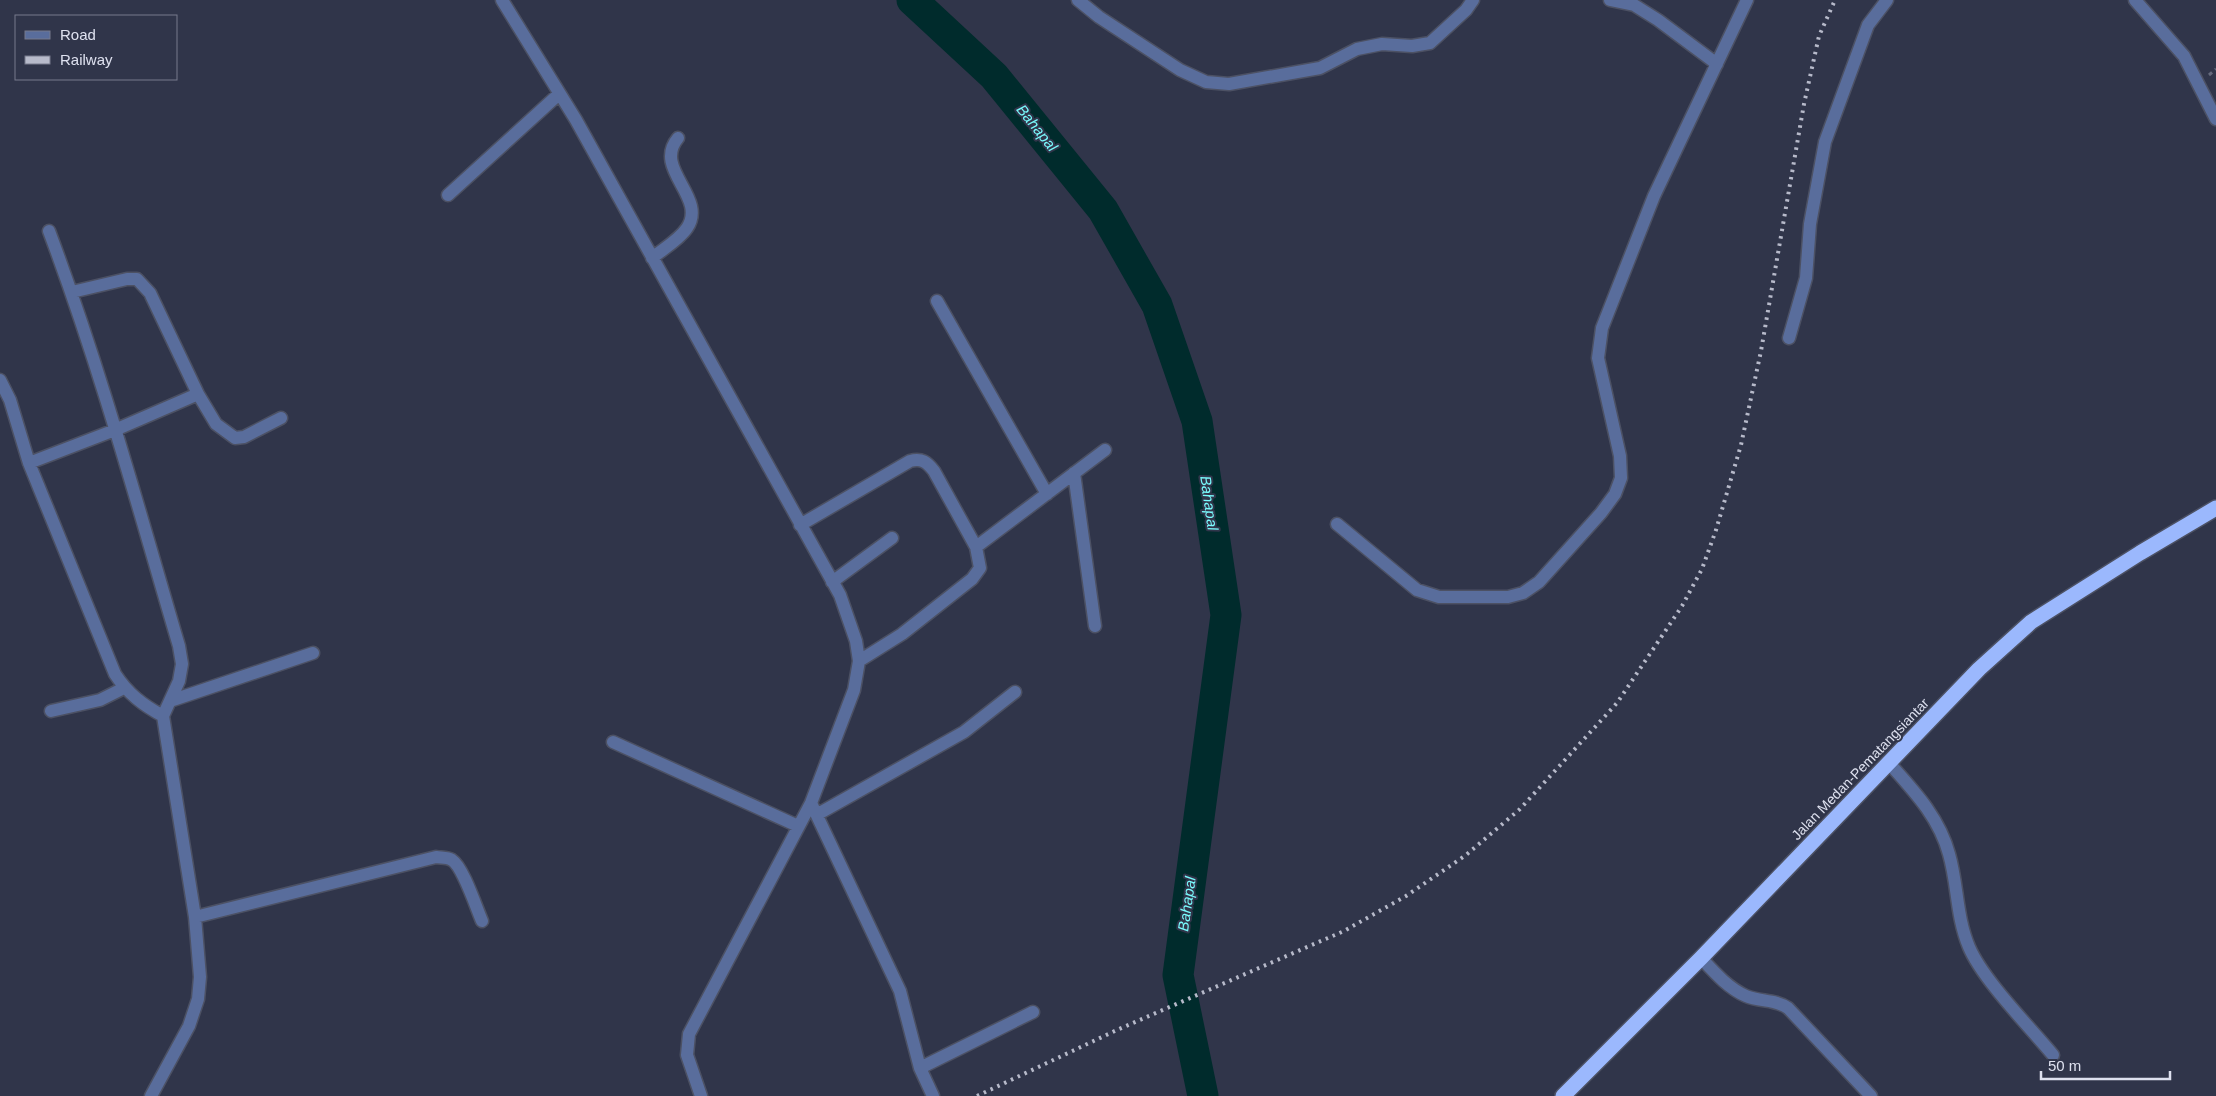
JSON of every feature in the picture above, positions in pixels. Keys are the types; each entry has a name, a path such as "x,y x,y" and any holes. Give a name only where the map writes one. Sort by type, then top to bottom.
{"highway":[{"name":"Jalan Medan-Pematangsiantar","path":"1563,1096 1701,958 1979,669 2031,622 2140,552 2216,508"}],"street":[{"path":"502,0 559,94 652,258 832,582 849,615 859,661 854,690 811,803 689,1034 687,1055 702,1096"},
{"path":"1078,0 1099,18 1188,74 1206,82 1229,84 1320,68 1358,50 1382,44 1412,46 1430,43 1466,10 1473,0"},
{"path":"1610,0 1634,5 1658,20 1717,64"},
{"path":"1337,524 1417,590 1439,597 1508,597 1523,593 1539,582 1601,513 1615,494 1621,478 1620,456 1598,358 1602,328 1654,196 1748,0"},
{"path":"1789,338 1806,278 1810,224 1825,142 1868,25 1887,0"},
{"path":"2135,0 2184,56 2216,119"},
{"path":"448,195 559,94"},
{"path":"652,258 680,236 688,227 692,216 692,206 670,160 670,150 678,138"},
{"path":"49,231 72,292 116,430 179,646 182,664 173,700 163,716 195,917 200,977 198,999 189,1026 151,1096"},
{"path":"72,292 127,279 137,279 144,284 198,394 216,424 235,438 244,437 281,418"},
{"path":"937,301 1047,494"},
{"path":"0,380 10,400 29,463 115,674 124,688 139,703 163,716"},
{"path":"29,463 116,430 198,394"},
{"path":"976,548 1105,450"},
{"path":"800,525 910,461 918,459 925,461 934,471 976,548 981,563 978,573 902,634 859,661"},
{"path":"1074,473 1095,626"},
{"path":"832,582 892,538"},
{"path":"173,700 313,653"},
{"path":"51,711 100,700 124,688"},
{"path":"818,814 964,732 1015,692"},
{"path":"614,742 798,826"},
{"path":"1889,763 1921,800 1938,824 1950,855 1958,912 1969,948 1986,973 2053,1055"},
{"path":"811,803 818,814 900,991 920,1068 932,1096"},
{"path":"195,917 436,858 446,858 453,860 459,869 482,921"},
{"path":"1701,958 1735,990 1748,997 1780,1002 1788,1008 1871,1096"},
{"path":"920,1068 1033,1012"}],"waterway":[{"name":"Bahapal","path":"912,0 994,76 1103,210 1157,305 1197,421 1226,615 1178,975 1203,1096"}],"railway":[{"path":"977,1096 1119,1029 1344,931 1406,896 1466,855 1520,809 1617,703 1682,606 1702,569 1716,530 1741,445 1761,351 1804,104 1819,36 1835,0"}]}
